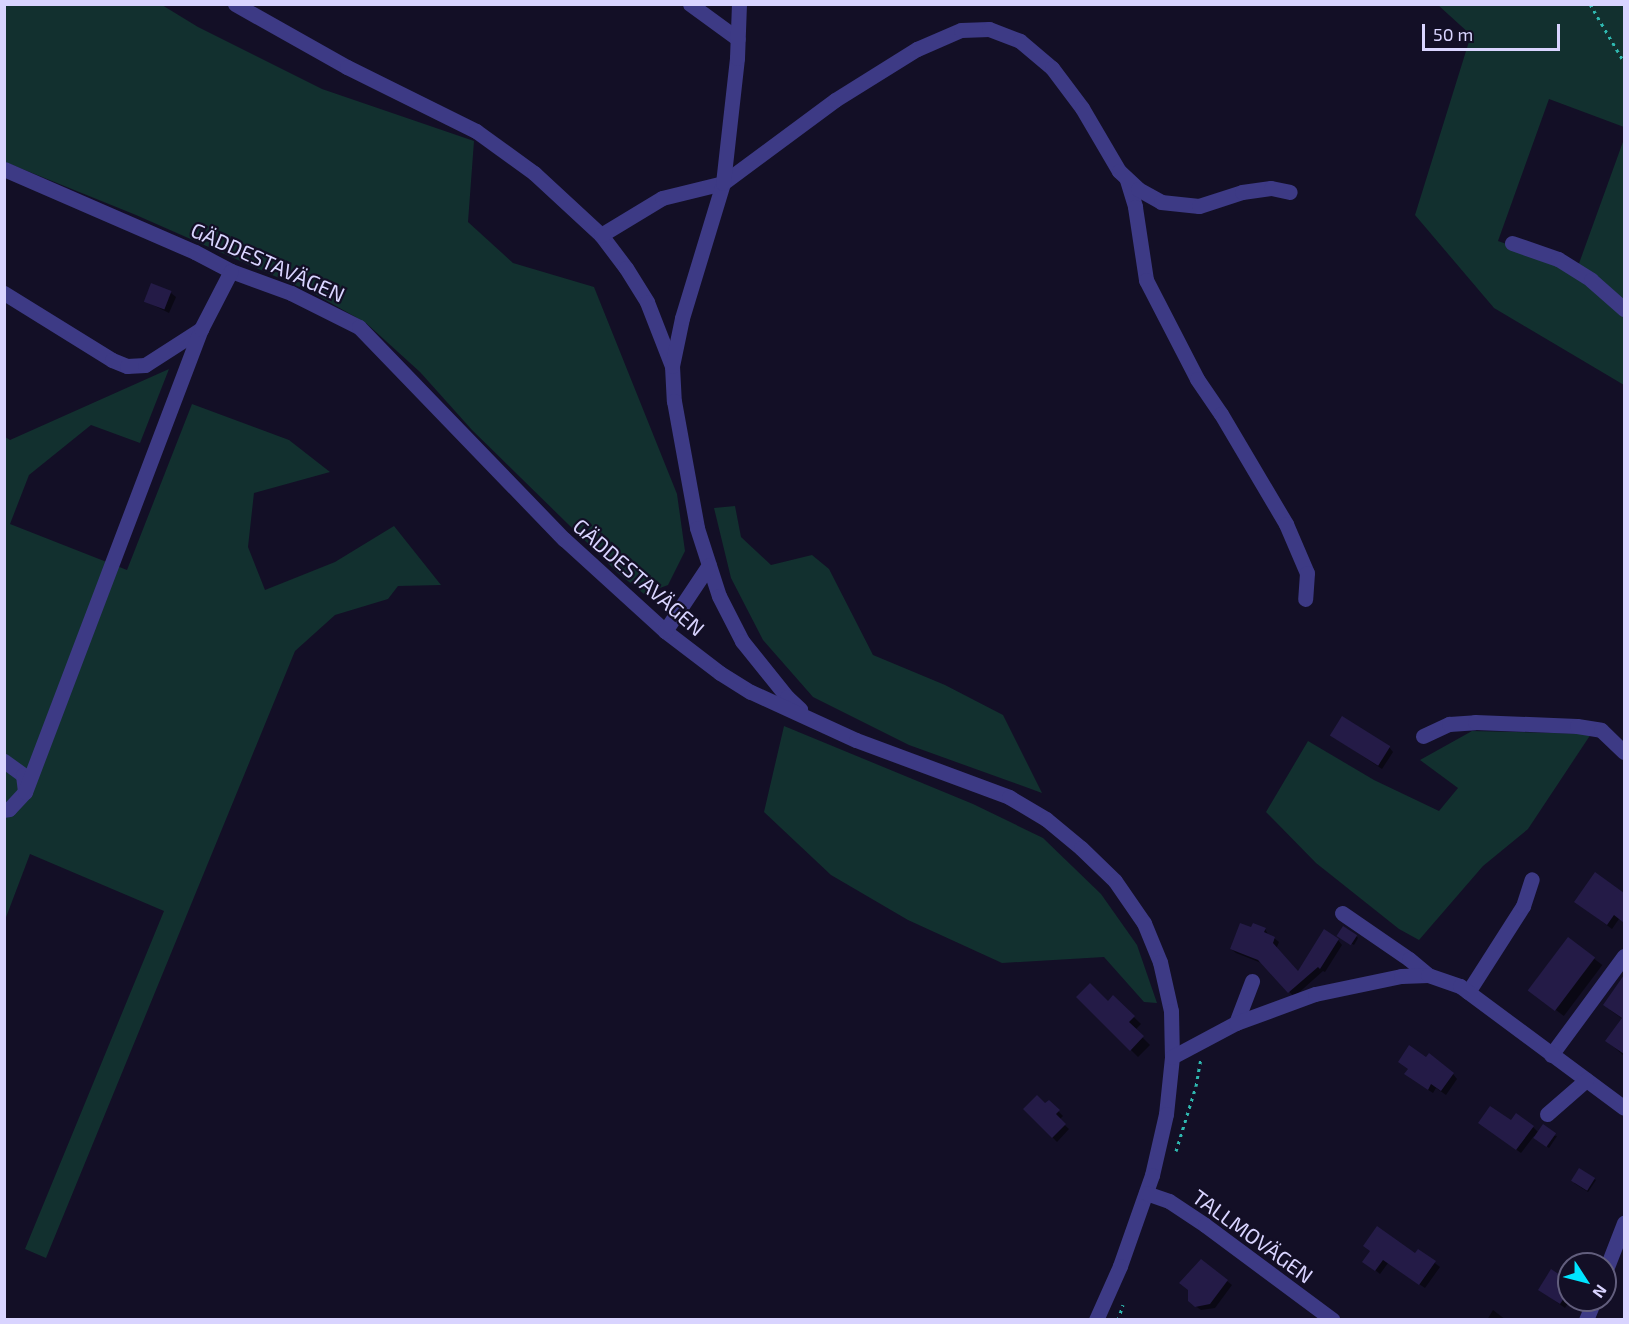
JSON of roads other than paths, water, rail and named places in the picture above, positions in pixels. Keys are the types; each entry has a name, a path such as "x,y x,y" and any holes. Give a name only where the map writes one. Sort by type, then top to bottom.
{"street":[{"path":"235,4 347,67 476,131 534,173 601,236 626,268 647,302 672,366 674,401 697,528 719,596 742,641 787,697 811,719"},
{"path":"690,4 738,39"},
{"path":"672,366 680,341 682,318 723,183 738,39 739,4"},
{"path":"601,236 662,198 723,183 835,100 917,49 961,30 989,29 1020,41 1052,68 1082,108 1119,171 1138,189 1161,202 1199,206 1242,192 1270,188 1290,192"},
{"name":"GÄDDESTAVÄGEN","path":"4,169 185,248 231,271 291,293 359,327 471,441 530,506 665,631 720,673 752,692 856,740 1009,797 1046,819 1081,848 1115,881 1143,923 1160,962 1171,1011 1172,1057 1166,1114 1146,1193 1120,1266 1096,1320"},
{"path":"1126,177 1135,207 1146,280 1197,380 1221,414 1286,524 1307,573 1305,599"},
{"path":"1512,243 1558,259 1596,284 1624,309"},
{"path":"4,810 9,809 25,792 201,328 231,271"},
{"path":"4,292 112,360 127,366 145,365 201,328"},
{"path":"665,631 709,565"},
{"path":"1423,736 1449,724 1475,722 1577,726 1601,730 1624,752"},
{"path":"4,761 23,775 25,792"},
{"path":"1468,992 1524,906 1532,879"},
{"path":"1342,913 1409,958 1428,975"},
{"path":"1551,1055 1624,956"},
{"path":"1172,1057 1236,1023 1315,994 1401,976 1428,975 1460,986 1624,1108"},
{"path":"1236,1023 1252,981"},
{"path":"1547,1114 1586,1080"},
{"name":"TALLMOVÄGEN","path":"1146,1193 1169,1201 1205,1225 1333,1320"},
{"path":"1613,1252 1624,1223"}]}
